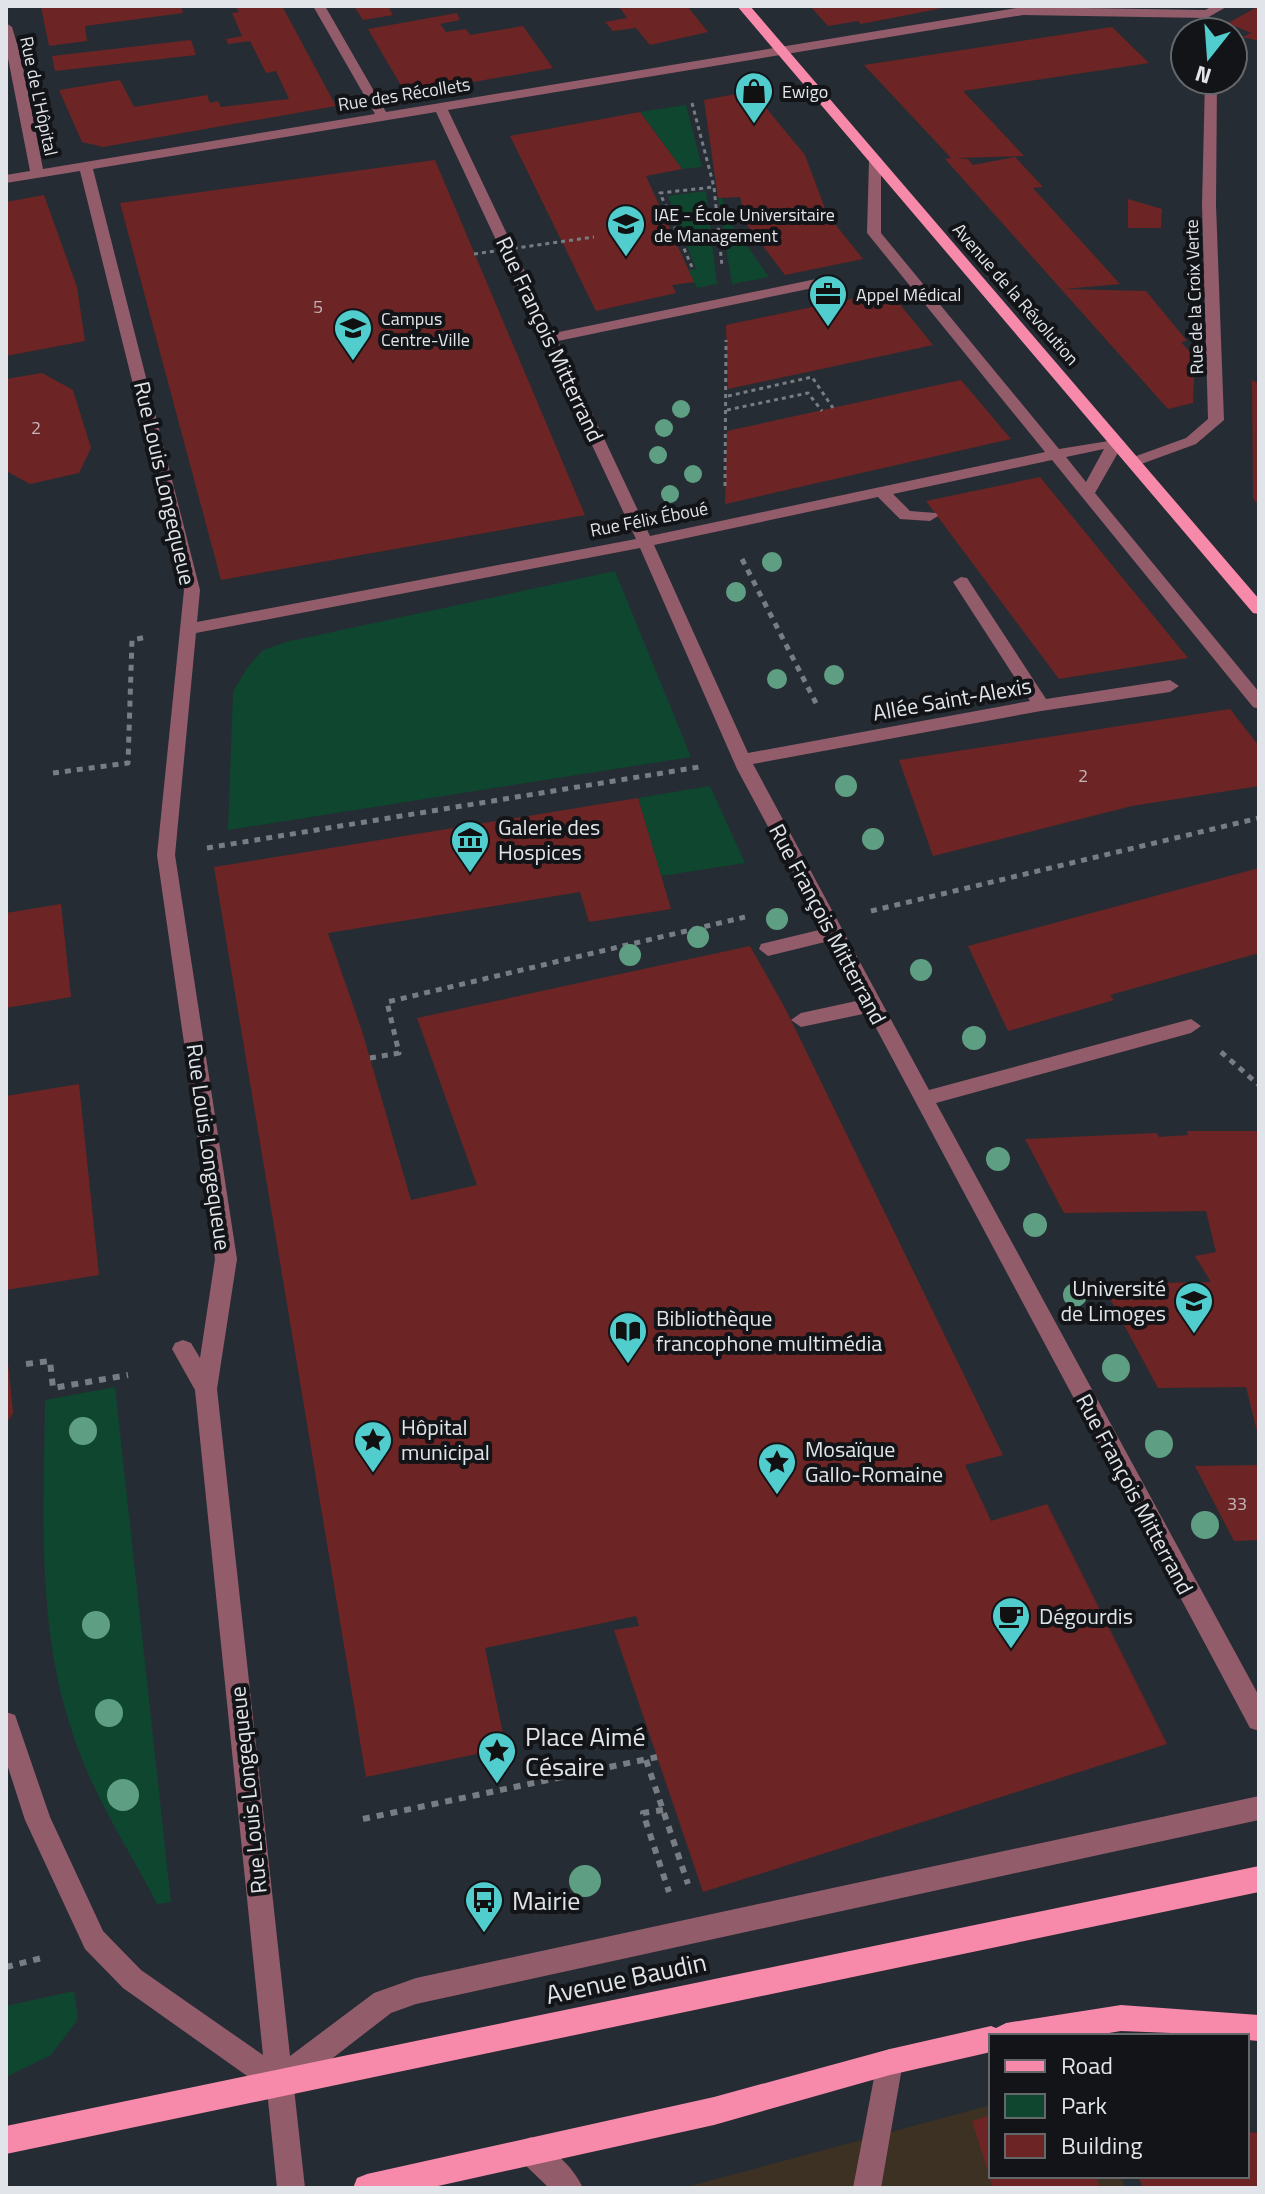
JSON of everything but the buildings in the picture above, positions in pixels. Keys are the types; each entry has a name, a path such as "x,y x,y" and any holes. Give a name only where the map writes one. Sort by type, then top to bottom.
{"main road":[{"name":"Avenue de la Révolution","path":"743,6 1259,609"},
{"name":"Avenue Baudin","path":"6,2140 1259,1879"},
{"path":"1019,2034 1121,2018 1259,2028"},
{"path":"367,2188 714,2111 890,2062 989,2039"}],"street":[{"path":"319,6 382,116"},
{"path":"1204,10 1222,6"},
{"name":"Rue des Récollets","path":"6,179 1023,11 1204,10"},
{"name":"Rue de L'Hôpital","path":"6,27 15,57 37,173"},
{"name":"Rue de la Croix Verte","path":"1133,462 1191,441 1216,420 1209,205 1211,96"},
{"name":"Rue François Mitterrand","path":"440,106 645,542 743,760 829,927 1259,1720"},
{"path":"876,161 874,233 1259,703"},
{"name":"Rue Louis Longequeue","path":"85,165 192,590 166,855 226,1259 206,1389 291,2188"},
{"path":"550,338 816,283 834,302"},
{"path":"1087,494 1116,442"},
{"name":"Rue Félix Éboué","path":"188,629 645,542 1116,442"},
{"path":"881,491 906,516 930,516"},
{"path":"961,582 1041,705"},
{"name":"Allée Saint-Alexis","path":"743,760 1041,705 1170,686"},
{"path":"768,949 829,927"},
{"path":"801,1020 871,1005"},
{"path":"923,1099 1191,1026"},
{"path":"183,1349 206,1389"},
{"path":"6,1723 38,1820 94,1940 132,1979 279,2082 383,2002 416,1991 1259,1808"},
{"path":"867,2188 890,2062"},
{"path":"531,2151 569,2188"}],"path":[{"path":"692,267 660,193 714,187"},
{"path":"474,254 594,237"},
{"path":"728,396 812,377 833,408"},
{"path":"727,410 808,393 822,411"},
{"path":"724,525 824,719 857,739"},
{"path":"53,773 128,763 131,671"},
{"path":"166,855 743,760"},
{"path":"829,927 1259,818"},
{"path":"370,1058 399,1053 387,1002 815,900"},
{"path":"1191,1026 1259,1085"},
{"path":"26,1364 50,1361 53,1388 128,1375"},
{"path":"363,1819 657,1757"},
{"path":"646,1760 690,1888"},
{"path":"663,1810 643,1813 672,1903"},
{"path":"6,1967 46,1957"}],"shaded area":[{"path":"989,2106 989,2178 1122,2178 1125,2188 683,2188"}],"green space":[{"path":"686,105 702,167 682,169 640,112"},
{"path":"706,191 717,284 697,288 688,270 696,269 668,196"},
{"path":"718,198 722,198 729,221 769,277 732,284"},
{"path":"615,571 691,757 228,830 233,692 247,668 263,650 286,642"},
{"path":"710,786 745,863 661,876 638,798"},
{"path":"115,1387 171,1902 157,1904 105,1810 79,1751 55,1665 45,1577 45,1400"},
{"path":"74,1991 78,2019 51,2055 6,2077 6,2006"}],"place":[{"name":"Ewigo","path":"754,125"},
{"name":"IAE - École Universitaire de Management","path":"626,258"},
{"name":"Appel Médical","path":"828,328"},
{"name":"Campus Centre-Ville","path":"353,362"},
{"name":"Galerie des Hospices","path":"470,874"},
{"name":"Université de Limoges","path":"1194,1335"},
{"name":"Bibliothèque francophone multimédia","path":"628,1365"},
{"name":"Hôpital municipal","path":"373,1474"},
{"name":"Mosaïque Gallo-Romaine","path":"777,1496"},
{"name":"Dégourdis","path":"1011,1650"},
{"name":"Place Aimé Césaire","path":"497,1785"},
{"name":"Mairie","path":"484,1934"}]}
